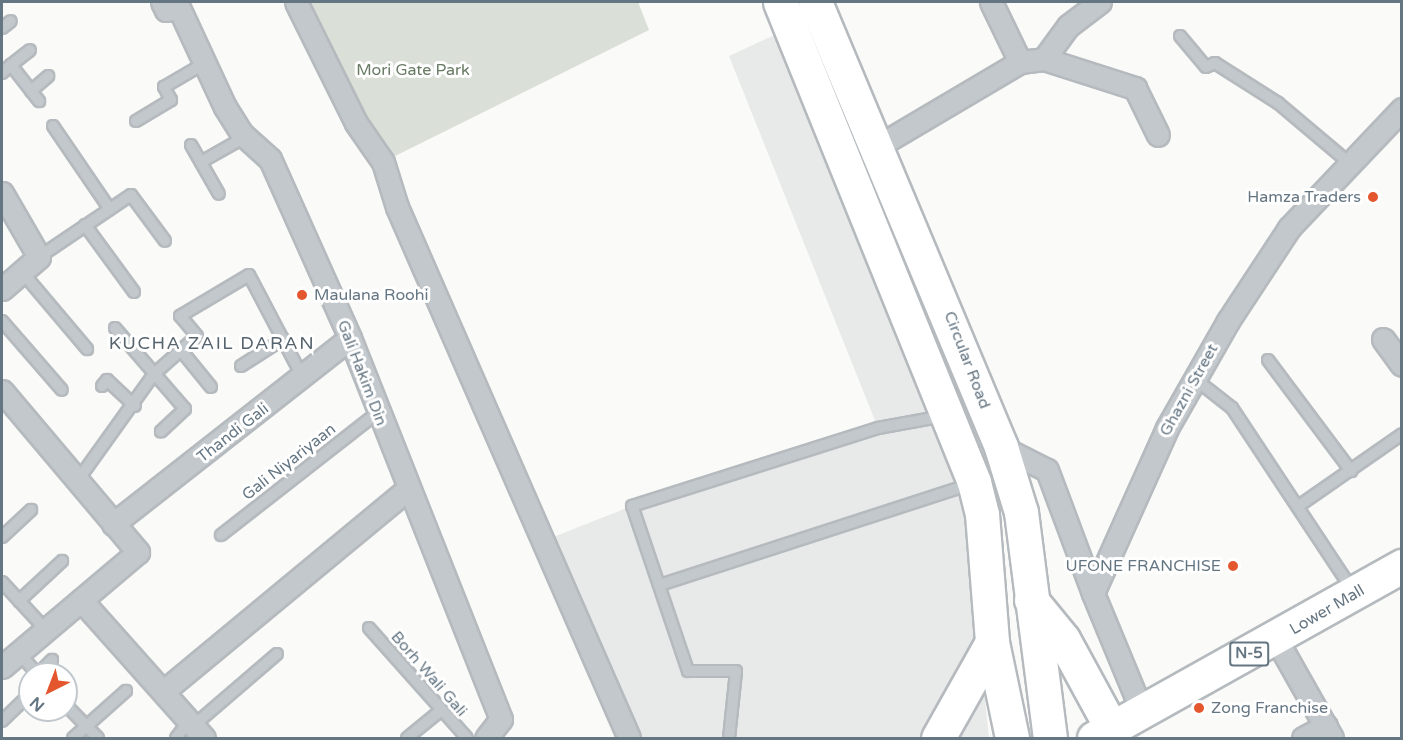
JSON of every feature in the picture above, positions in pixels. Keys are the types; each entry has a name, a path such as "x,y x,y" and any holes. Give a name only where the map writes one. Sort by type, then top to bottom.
{"main road":[{"path":"780,2 974,482 982,514 992,642 1012,738"},
{"name":"Circular Road","path":"815,2 878,146 1001,447 1022,512 1031,600 1050,738"},
{"name":"Lower Mall","path":"1103,734 1143,714 1401,566"},
{"path":"1031,600 1063,639 1103,734"},
{"path":"938,738 992,642"}],"street":[{"name":"Gali Hakim Din","path":"162,2 166,10 179,8 205,63 245,137 270,159 350,338 377,413 501,719 486,738"},
{"path":"296,2 356,123 383,162 629,738"},
{"path":"992,2 1020,62"},
{"path":"1044,59 1089,5"},
{"path":"878,146 1020,62 1044,59 1135,88 1158,135"},
{"name":"Ghazni Street","path":"1093,593 1167,428 1289,228 1348,162 1401,109"},
{"path":"2,194 39,257 2,289"},
{"name":"Thandi Gali","path":"113,524 304,379 350,338"},
{"path":"1383,339 1401,365"},
{"path":"2,391 138,552 2,667"},
{"path":"1001,447 1047,470 1093,593 1143,714"},
{"path":"165,690 408,489"},
{"path":"81,600 165,690 190,732"},
{"path":"1276,639 1329,732 1303,738"}],"lane":[{"path":"2,28 11,21"},
{"path":"1180,36 1206,67 1215,63 1278,103 1348,162"},
{"path":"2,73 30,50"},
{"path":"136,121 171,100 164,87 205,63"},
{"path":"11,65 39,101"},
{"path":"31,91 48,76"},
{"path":"53,126 109,208"},
{"path":"201,162 245,137"},
{"path":"191,145 219,194"},
{"path":"39,257 131,195 165,242"},
{"path":"84,225 134,292"},
{"path":"22,272 87,349"},
{"path":"78,480 135,406 154,374 197,336 180,316 249,275 304,379"},
{"path":"2,321 62,390"},
{"path":"115,328 185,409 161,431"},
{"path":"241,366 283,339"},
{"path":"180,350 211,387"},
{"path":"1268,360 1351,471"},
{"path":"1195,379 1232,408 1300,505 1355,594"},
{"path":"102,386 107,380 135,406"},
{"name":"Gali Niyariyaan","path":"221,535 377,413"},
{"path":"729,738 736,671 688,671 663,584 632,506 878,428 947,415"},
{"path":"1300,505 1401,434"},
{"path":"663,584 974,482"},
{"path":"2,537 31,510"},
{"path":"19,601 62,561"},
{"path":"2,582 46,630"},
{"name":"Borh Wali Gali","path":"369,628 440,711 467,738"},
{"path":"19,653 27,662"},
{"path":"190,732 277,654"},
{"path":"73,738 126,691"},
{"path":"2,721 18,706"},
{"path":"407,738 440,711"},
{"path":"78,718 98,738"}],"shaded area":[{"path":"781,32 964,499 989,738 629,738 543,541 632,506 878,428 729,56"}],"green space":[{"name":"Mori Gate Park","path":"298,2 638,2 649,30 383,162"}],"place":[{"name":"Hamza Traders","path":"1373,197"},
{"name":"Maulana Roohi","path":"302,295"},
{"name":"UFONE FRANCHISE","path":"1233,566"},
{"name":"Zong Franchise","path":"1199,708"}],"district":[{"name":"KUCHA ZAIL DARAN","path":"212,343"}]}
